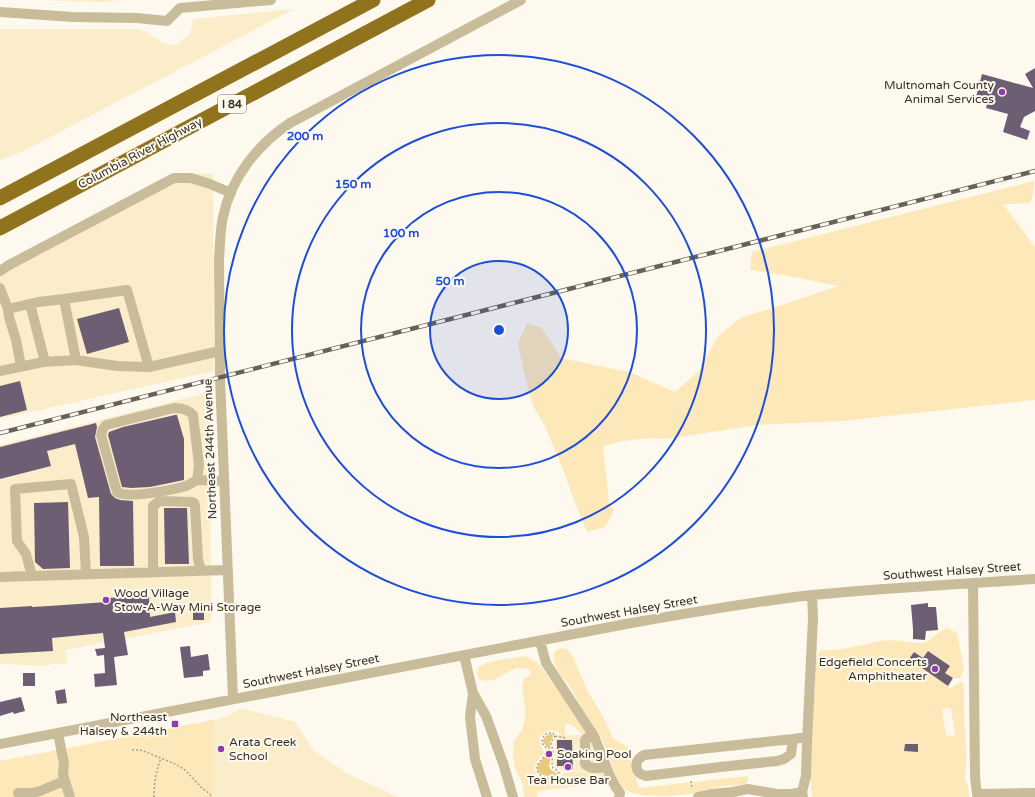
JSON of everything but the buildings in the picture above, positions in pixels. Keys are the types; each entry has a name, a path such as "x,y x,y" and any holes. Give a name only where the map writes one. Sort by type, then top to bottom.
{"highway":[{"name":"I 84","path":"0,198 373,0"},
{"name":"Columbia River Highway","path":"0,228 428,0"},
{"path":"0,192 34,180"},
{"path":"0,236 37,208"}],"street":[{"path":"0,12 73,17 137,18 167,22 183,4 271,0"},
{"name":"Northeast 244th Avenue","path":"232,699 220,351 220,243 224,215 230,196 242,170 251,158 270,137 281,129 302,116 521,0"},
{"path":"0,271 174,178 191,178 210,184 230,196"},
{"path":"0,288 8,309 21,366"},
{"path":"8,309 38,302 127,290 149,367"},
{"path":"64,299 76,360"},
{"path":"30,304 45,362"},
{"path":"0,371 45,362 76,360 117,366 149,367 220,351"},
{"path":"197,480 198,465 193,415 190,412 181,408 174,408 106,425 103,429 101,435 117,492 120,494 155,492 187,486 197,480 224,481"},
{"path":"32,576 26,554 17,541 15,489 71,484 84,537 86,574"},
{"path":"153,572 153,506 162,501 194,503 198,559 201,571"},
{"path":"0,576 227,570"},
{"name":"Southwest Halsey Street","path":"0,744 678,614 753,602 890,588 1035,579"},
{"path":"973,583 976,794 1035,793"},
{"path":"695,795 734,794 742,789 750,789 764,794 803,794 806,776 812,595"},
{"path":"540,641 546,664 594,736 615,786 623,796"},
{"path":"464,655 474,692 486,716 503,763 513,797"},
{"path":"474,692 470,717 476,759 487,797"},
{"path":"58,733 64,764 64,781 70,797"},
{"path":"594,736 585,740 585,764 592,768 606,767"},
{"path":"793,739 791,754 784,759 777,761 646,776 642,775 638,771 636,765 639,759 644,755 807,737"},
{"path":"18,793 32,793 40,791 64,781"}],"path":[{"path":"555,736 551,742 552,768 558,771 559,777 541,776 537,768 547,751 542,742 544,735 551,732 555,736 568,738"},
{"path":"132,750 146,752 176,764 185,770 202,788 210,794 211,797"},
{"path":"154,797 155,777 161,758"},
{"path":"690,771 695,795"}],"shaded area":[{"path":"41,0 122,0 100,2"},
{"path":"294,9 24,151 0,160 0,29 136,29 147,32 163,43 171,45 177,44 190,34 193,19"},
{"path":"173,173 213,174 214,371 0,419 0,274"},
{"path":"1034,181 1034,192 1030,203 1003,204 1035,247 1035,400 842,421 757,425 666,439 650,438 619,442 603,446 609,503 614,511 605,527 587,532 545,426 533,406 518,343 527,323 542,328 561,358 629,372 675,392 699,371 718,336 742,317 838,286 779,274 750,270 752,252"},
{"path":"210,392 211,622 65,650 67,663 34,666 0,664 0,445"},
{"path":"948,628 957,633 964,669 960,678 953,678 914,652 909,659 948,686 950,689 961,681 964,684 966,753 964,780 968,785 969,797 812,797 810,773 812,712 815,693 815,661 818,654 822,650 840,649 891,640 920,643 929,641 938,633","holes":["951,708 955,735 946,736 942,709","905,744 918,744 918,752 904,751"]},
{"path":"561,648 567,649 572,655 587,690 602,715 613,738 627,747 639,788 748,776 747,783 723,786 674,796 642,795 625,789 617,779 601,737 569,685 556,667 553,657 554,653"},
{"path":"525,656 538,663 587,733 584,735 574,726 566,724 565,735 563,736 552,731 548,731 541,735 540,740 544,753 535,765 536,774 543,780 553,781 559,780 564,773 600,772 603,773 605,780 604,783 537,791 537,797 524,797 523,785 515,768 513,756 514,741 522,730 525,717 522,686 524,679 530,675 531,672 523,668 519,668 490,681 485,681 479,679 477,670 479,667 487,663"},
{"path":"240,708 295,722 314,751 350,775 398,797 213,797 213,720 230,715"},
{"path":"213,720 213,797 0,797 0,761"},
{"name":"Soaking Pool","path":"552,734 553,736 550,742 551,756 549,766 551,770 558,774 558,777 543,775 537,768 549,751 543,740 547,735"},
{"path":"558,735 592,735 606,771 561,771 554,766 555,738"}],"railway":[{"path":"0,433 1035,171"}],"place":[{"name":"Multnomah County Animal Services","path":"1002,92"},
{"name":"Wood Village Stow-A-Way Mini Storage","path":"106,600"},
{"name":"Edgefield Concerts Amphitheater","path":"935,669"},
{"name":"Northeast Halsey & 244th","path":"175,724"},
{"name":"Arata Creek School","path":"221,749"},
{"name":"Soaking Pool","path":"549,754"},
{"name":"Tea House Bar","path":"568,767"}]}
